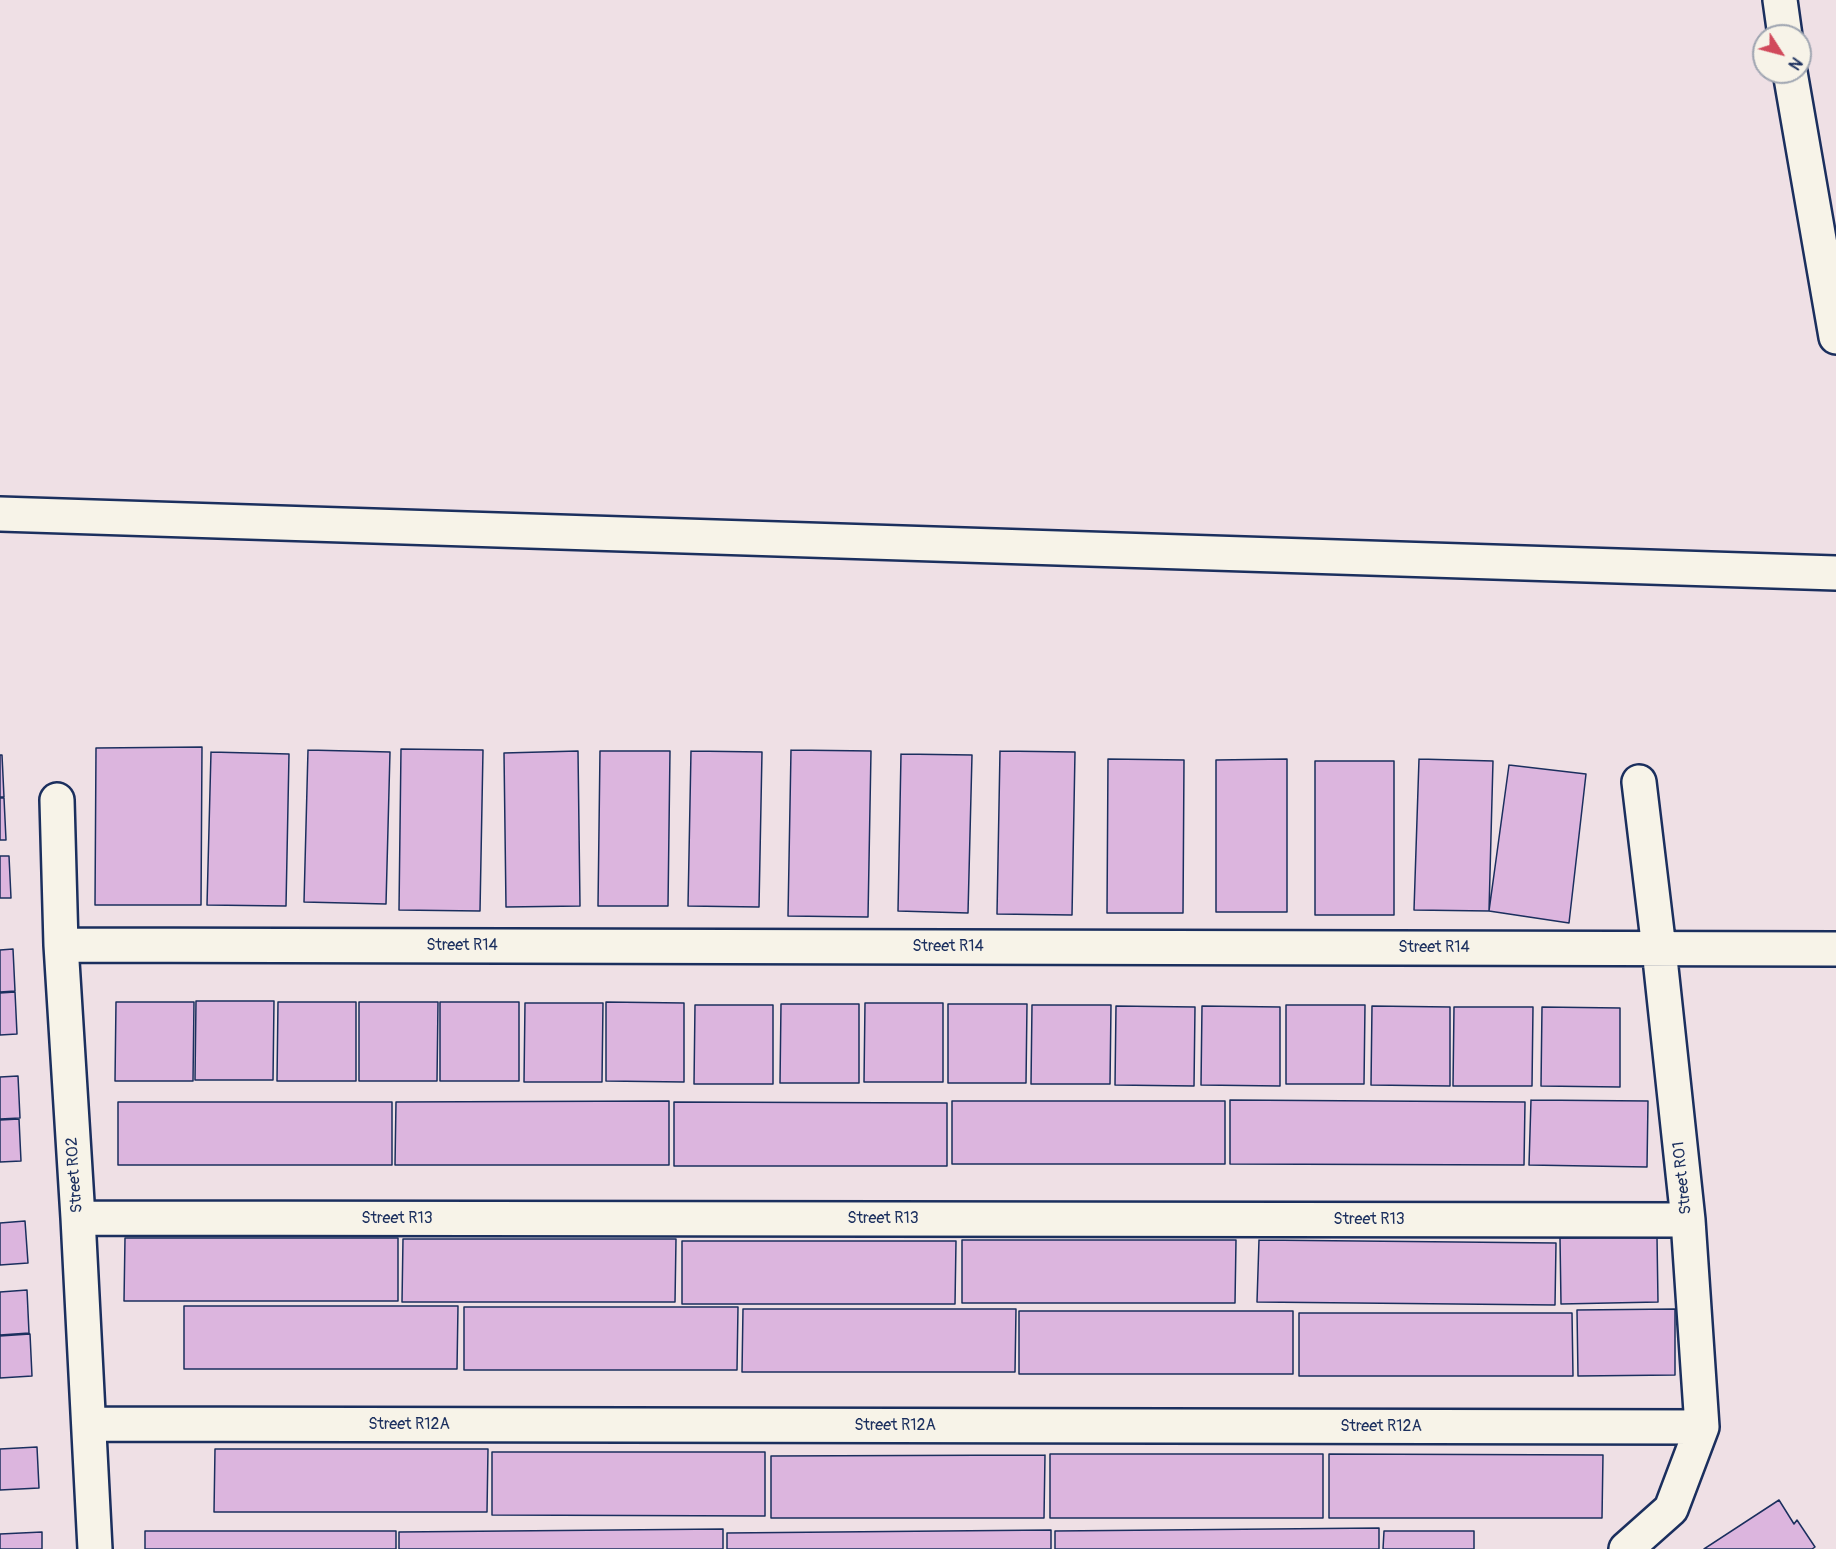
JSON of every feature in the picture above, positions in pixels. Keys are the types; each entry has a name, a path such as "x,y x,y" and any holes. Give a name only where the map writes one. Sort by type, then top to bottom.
{"street":[{"path":"1780,0 1783,24"},
{"path":"1792,84 1836,337"},
{"path":"0,514 1836,573"},
{"name":"Street R01","path":"1626,1549 1671,1509 1702,1427 1688,1220 1639,782"},
{"name":"Street R02","path":"57,800 61,945 95,1549"},
{"name":"Street R14","path":"61,945 1836,948"},
{"name":"Street R13","path":"78,1218 1688,1220"},
{"name":"Street R12A","path":"89,1424 1702,1427"}],"building":[{"path":"202,747 201,905 95,905 96,748"},
{"path":"401,749 483,750 480,911 399,910"},
{"path":"308,750 390,752 386,904 304,902"},
{"path":"791,750 871,751 868,917 788,916"},
{"path":"578,751 580,906 506,907 504,753"},
{"path":"600,751 670,751 668,906 598,906"},
{"path":"691,751 762,752 759,907 688,906"},
{"path":"1000,751 1075,752 1072,915 997,914"},
{"path":"211,752 289,754 286,906 207,905"},
{"path":"901,754 972,755 968,913 898,911"},
{"path":"0,755 2,755 4,797 0,797"},
{"path":"1108,759 1184,760 1183,913 1107,913"},
{"path":"1287,759 1287,912 1216,912 1216,760"},
{"path":"1419,759 1493,761 1489,911 1414,910"},
{"path":"1315,761 1394,761 1394,915 1315,915"},
{"path":"1509,765 1586,774 1569,923 1489,911"},
{"path":"0,798 4,798 6,840 0,840"},
{"path":"0,856 9,856 11,898 0,898"},
{"path":"13,949 15,991 0,992 0,950"},
{"path":"15,992 17,1034 0,1035 0,993"},
{"path":"196,1001 274,1001 273,1080 195,1080"},
{"path":"116,1002 194,1002 193,1081 115,1081"},
{"path":"278,1002 356,1002 356,1081 277,1081"},
{"path":"359,1002 438,1002 437,1081 359,1081"},
{"path":"440,1002 519,1002 519,1081 440,1081"},
{"path":"606,1002 684,1003 684,1082 606,1081"},
{"path":"525,1003 603,1003 602,1082 524,1082"},
{"path":"865,1003 943,1003 943,1082 864,1082"},
{"path":"781,1004 859,1004 859,1083 780,1083"},
{"path":"948,1004 1027,1004 1026,1083 948,1083"},
{"path":"695,1005 773,1005 773,1084 694,1084"},
{"path":"1032,1005 1111,1005 1110,1084 1031,1084"},
{"path":"1286,1005 1365,1005 1364,1084 1286,1084"},
{"path":"1116,1006 1195,1007 1194,1086 1115,1085"},
{"path":"1202,1006 1280,1007 1280,1086 1201,1085"},
{"path":"1372,1006 1450,1007 1450,1086 1371,1085"},
{"path":"1454,1007 1533,1007 1532,1086 1453,1086"},
{"path":"1542,1007 1620,1008 1620,1087 1541,1086"},
{"path":"18,1076 20,1118 0,1119 0,1077"},
{"path":"1230,1100 1525,1102 1524,1165 1230,1164"},
{"path":"1531,1100 1648,1101 1647,1167 1529,1165"},
{"path":"669,1101 669,1165 395,1165 396,1102"},
{"path":"952,1101 1225,1101 1225,1164 952,1164"},
{"path":"118,1102 392,1102 392,1165 118,1165"},
{"path":"674,1102 947,1103 947,1166 674,1166"},
{"path":"19,1119 21,1161 0,1162 0,1120"},
{"path":"25,1221 28,1263 0,1265 0,1223"},
{"path":"1657,1237 1658,1302 1561,1304 1560,1238"},
{"path":"125,1238 398,1238 398,1301 124,1301"},
{"path":"403,1239 676,1239 675,1302 402,1302"},
{"path":"962,1240 1236,1240 1235,1303 962,1303"},
{"path":"1259,1240 1556,1243 1555,1305 1257,1302"},
{"path":"682,1241 956,1241 955,1304 682,1304"},
{"path":"27,1290 29,1333 0,1335 0,1292"},
{"path":"184,1306 458,1306 457,1369 184,1369"},
{"path":"464,1307 738,1307 737,1370 464,1370"},
{"path":"743,1309 1016,1309 1015,1372 742,1372"},
{"path":"1675,1309 1675,1375 1578,1376 1577,1310"},
{"path":"1019,1311 1293,1311 1293,1374 1019,1374"},
{"path":"1299,1313 1572,1313 1573,1376 1299,1376"},
{"path":"30,1334 32,1376 0,1378 0,1336"},
{"path":"37,1447 39,1488 0,1490 0,1449"},
{"path":"215,1449 488,1449 487,1512 214,1512"},
{"path":"492,1452 765,1452 765,1516 492,1515"},
{"path":"1050,1454 1323,1454 1323,1518 1050,1518"},
{"path":"1329,1454 1603,1455 1602,1518 1329,1518"},
{"path":"1045,1455 1044,1518 771,1518 771,1456"},
{"path":"1779,1500 1794,1524 1797,1520 1815,1547 1812,1549 1704,1549"},
{"path":"1379,1528 1379,1549 1055,1549 1055,1531"},
{"path":"723,1529 723,1549 399,1549 399,1532"},
{"path":"1051,1530 1051,1549 727,1549 727,1533"},
{"path":"145,1531 396,1531 396,1549 145,1549"},
{"path":"1384,1531 1474,1531 1474,1549 1383,1549"},
{"path":"42,1532 42,1549 0,1549 0,1534"}]}
